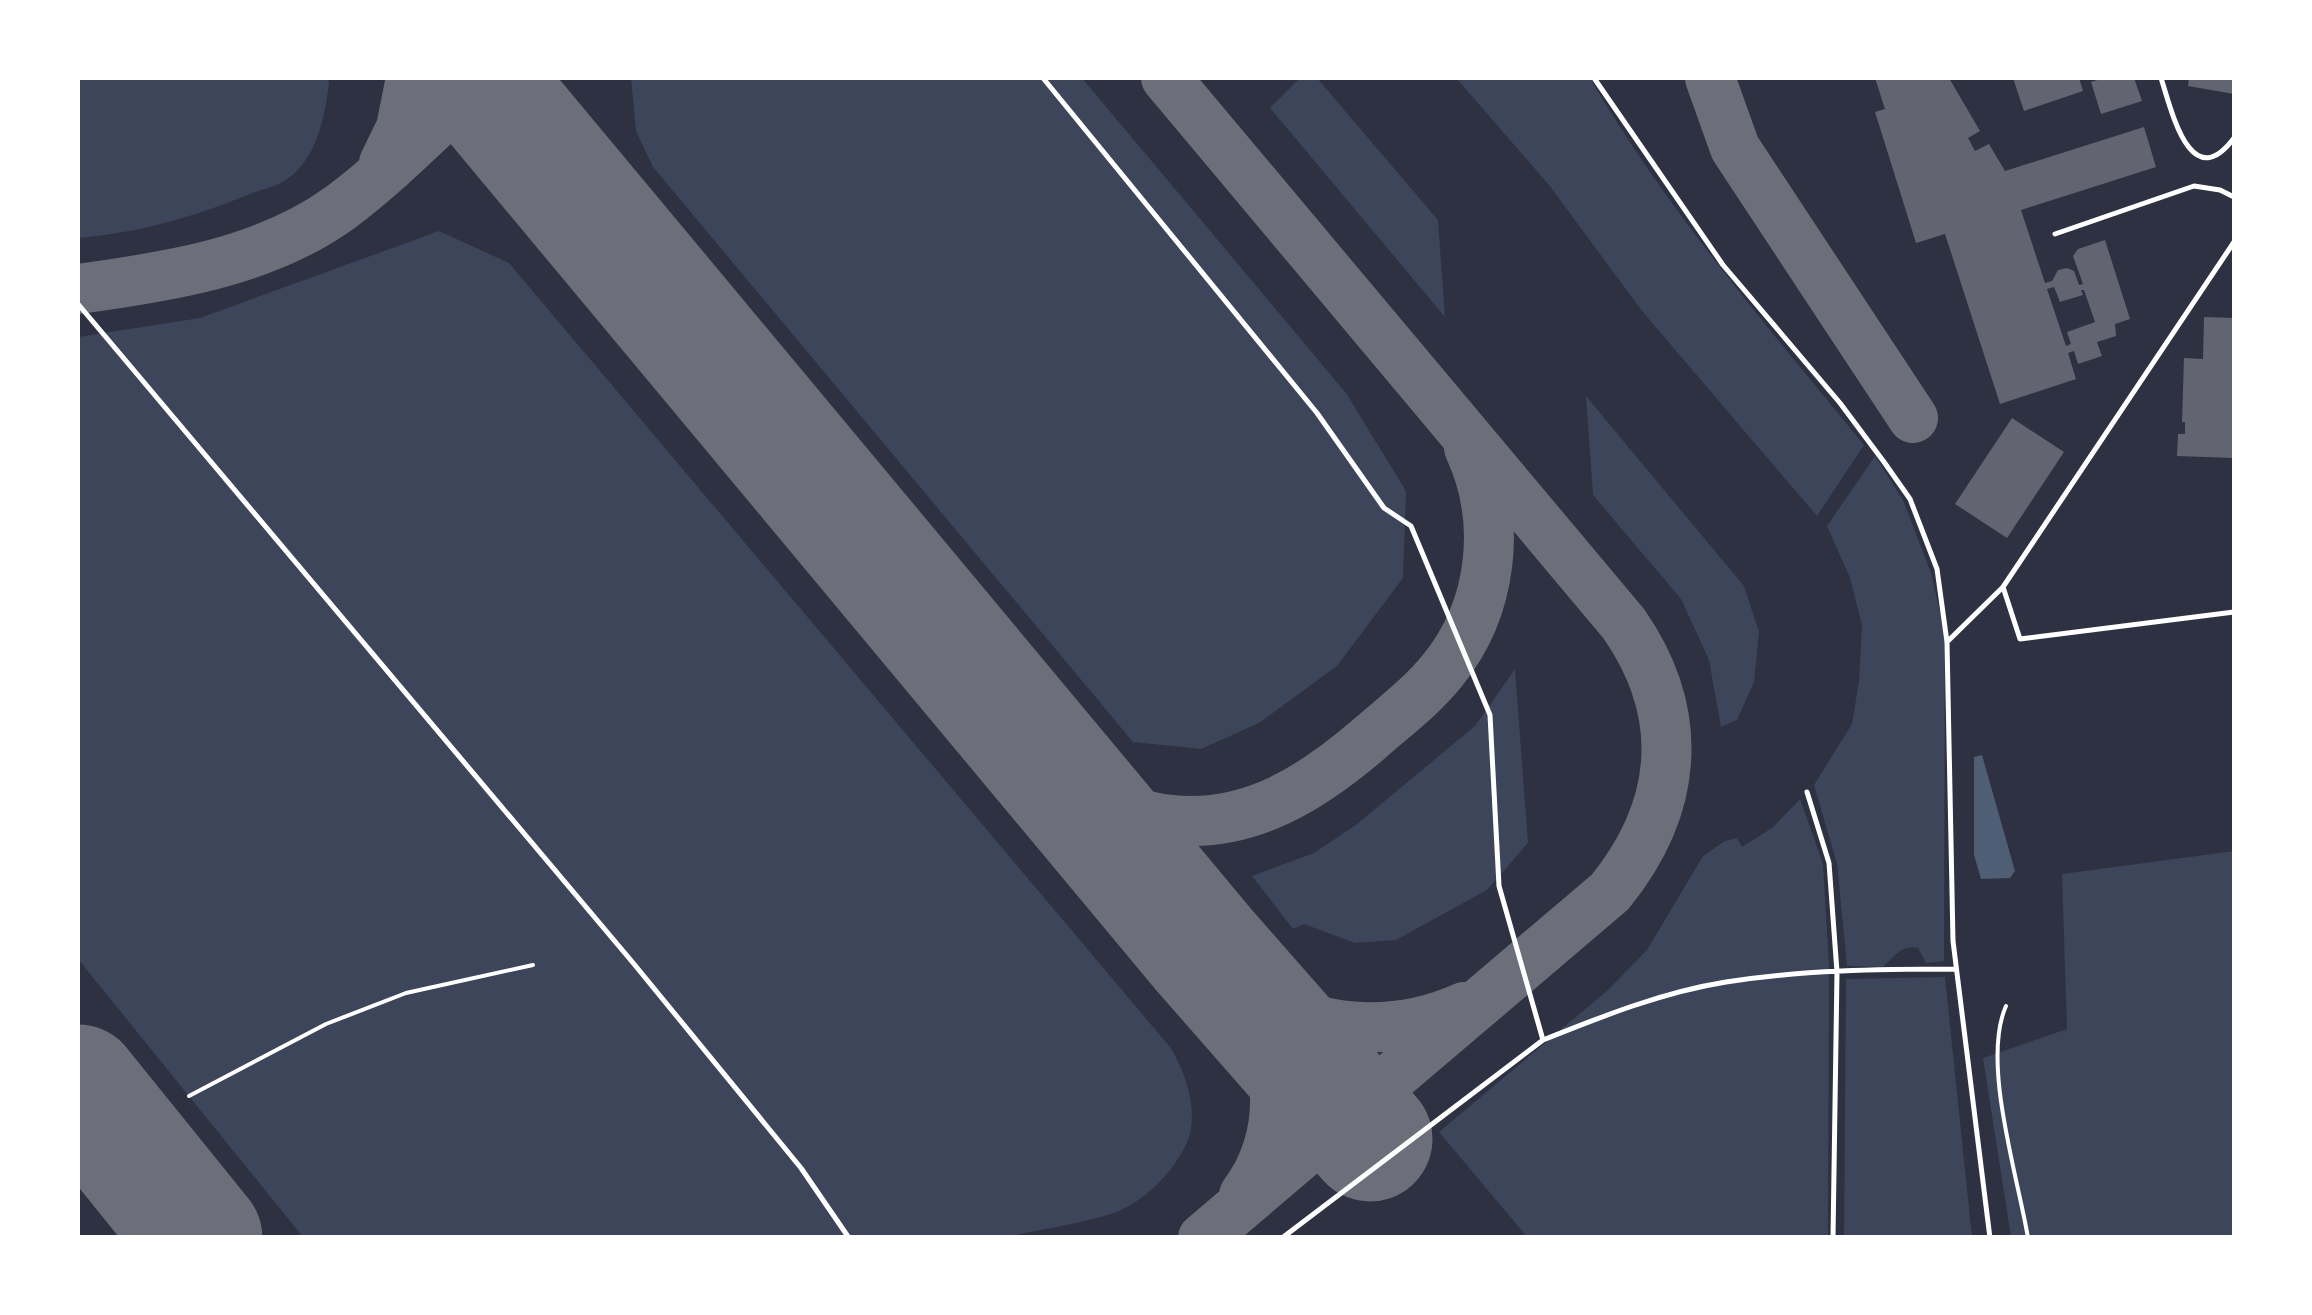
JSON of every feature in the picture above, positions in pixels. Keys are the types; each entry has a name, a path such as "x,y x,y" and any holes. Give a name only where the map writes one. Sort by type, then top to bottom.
{"lane":[{"path":"1042,78 1317,412 1384,508 1411,526 1490,715 1500,886 1544,1040"},
{"path":"1594,78 1723,265 1840,403 1910,499 1937,569 1947,642 1949,836 1956,969 1990,1238"},
{"path":"2161,78 2182,141 2194,153 2210,157 2227,148 2234,138"},
{"path":"2055,234 2194,186 2220,190 2234,197"},
{"path":"1947,642 2003,587 2234,242"},
{"path":"78,304 646,978 801,1168 849,1238"},
{"path":"2003,587 2020,640 2234,612"},
{"path":"1807,792 1828,863 1836,972 1834,1238"},
{"path":"1282,1238 1544,1040 1635,1005 1723,983 1836,972 1956,969"}],"path":[{"path":"189,1096 326,1024 406,994 533,964"},
{"path":"2006,1006 1997,1038 2006,1138 2019,1182 2028,1238"}],"shaded area":[{"path":"78,78 327,78 329,83 322,123 312,149 286,180 166,223 78,238"},
{"path":"631,78 1082,78 1346,393 1406,491 1403,578 1337,666 1259,723 1201,749 1133,742 653,167 636,131"},
{"path":"1300,78 1317,78 1438,220 1445,317 1270,108"},
{"path":"1456,78 1590,78 1685,221 1864,445 1817,516 1642,311 1549,185"},
{"path":"439,231 509,263 1170,1047 1188,1090 1192,1114 1189,1137 1177,1160 1137,1201 1101,1217 1007,1237 303,1237 78,959 78,337 200,318"},
{"path":"1586,396 1744,586 1759,632 1754,682 1737,720 1721,727 1709,660 1681,599 1593,495"},
{"path":"1875,456 1903,500 1931,573 1945,634 1944,961 1926,963 1918,948 1912,947 1899,952 1883,967 1847,966 1837,864 1814,785 1852,724 1862,625 1850,578 1827,526"},
{"path":"1515,669 1528,843 1487,890 1396,940 1355,943 1304,924 1293,929 1252,876 1314,853 1357,824 1475,726"},
{"path":"1982,755 2015,871 2010,878 1981,879 1974,855 1974,757"},
{"path":"1800,799 1823,864 1829,965 1828,1237 1527,1237 1439,1132 1608,990 1647,950 1703,856 1737,838 1742,847 1772,828"},
{"path":"2234,851 2234,1237 2011,1237 1983,1058 2067,1029 2062,874"},
{"path":"1945,977 1972,1237 1844,1237 1846,979"}],"building":[{"path":"1875,78 1949,78 1980,131 1968,138 1975,151 1989,144 2005,171 2144,127 2156,167 2021,210 2045,283 2052,281 2058,270 2067,268 2074,271 2079,285 2083,284 2073,256 2078,249 2105,240 2130,319 2115,324 2116,336 2097,342 2102,356 2078,364 2074,351 2068,353 2076,379 2000,404 1945,234 1916,243 1875,112 1885,109","holes":["2054,287 2060,302 2083,295 2084,290 2095,322 2067,332 2071,344 2066,346 2047,289"]},
{"path":"2013,78 2079,78 2083,91 2024,111"},
{"path":"2134,78 2142,101 2101,114 2091,82"},
{"path":"2189,78 2234,78 2234,94 2188,86"},
{"path":"2204,317 2234,318 2234,458 2177,456 2178,434 2185,434 2184,358 2203,359"},
{"path":"2012,418 2064,452 2007,538 1955,504"}],"taxiway":[{"path":"384,163 401,128 411,78"},
{"path":"78,289 215,264 312,226 378,177 485,78"},
{"path":"1166,78 1624,624 1658,692 1665,727 1666,761 1661,794 1633,860 1610,892 1203,1238"},
{"path":"1710,78 1735,148 1913,418"},
{"path":"1023,733 1090,790 1127,810 1148,816 1200,821 1227,818 1253,811 1302,788 1347,757 1425,690 1459,647 1473,620 1482,592 1489,534 1480,476 1469,448"},
{"path":"1204,950 1273,1003 1319,1021 1393,1026 1464,1007"},
{"path":"1229,978 1260,1028 1274,1084 1270,1142 1244,1195"}],"runway":[{"path":"477,78 1204,950 1370,1139"},
{"path":"78,1087 200,1238"}]}
